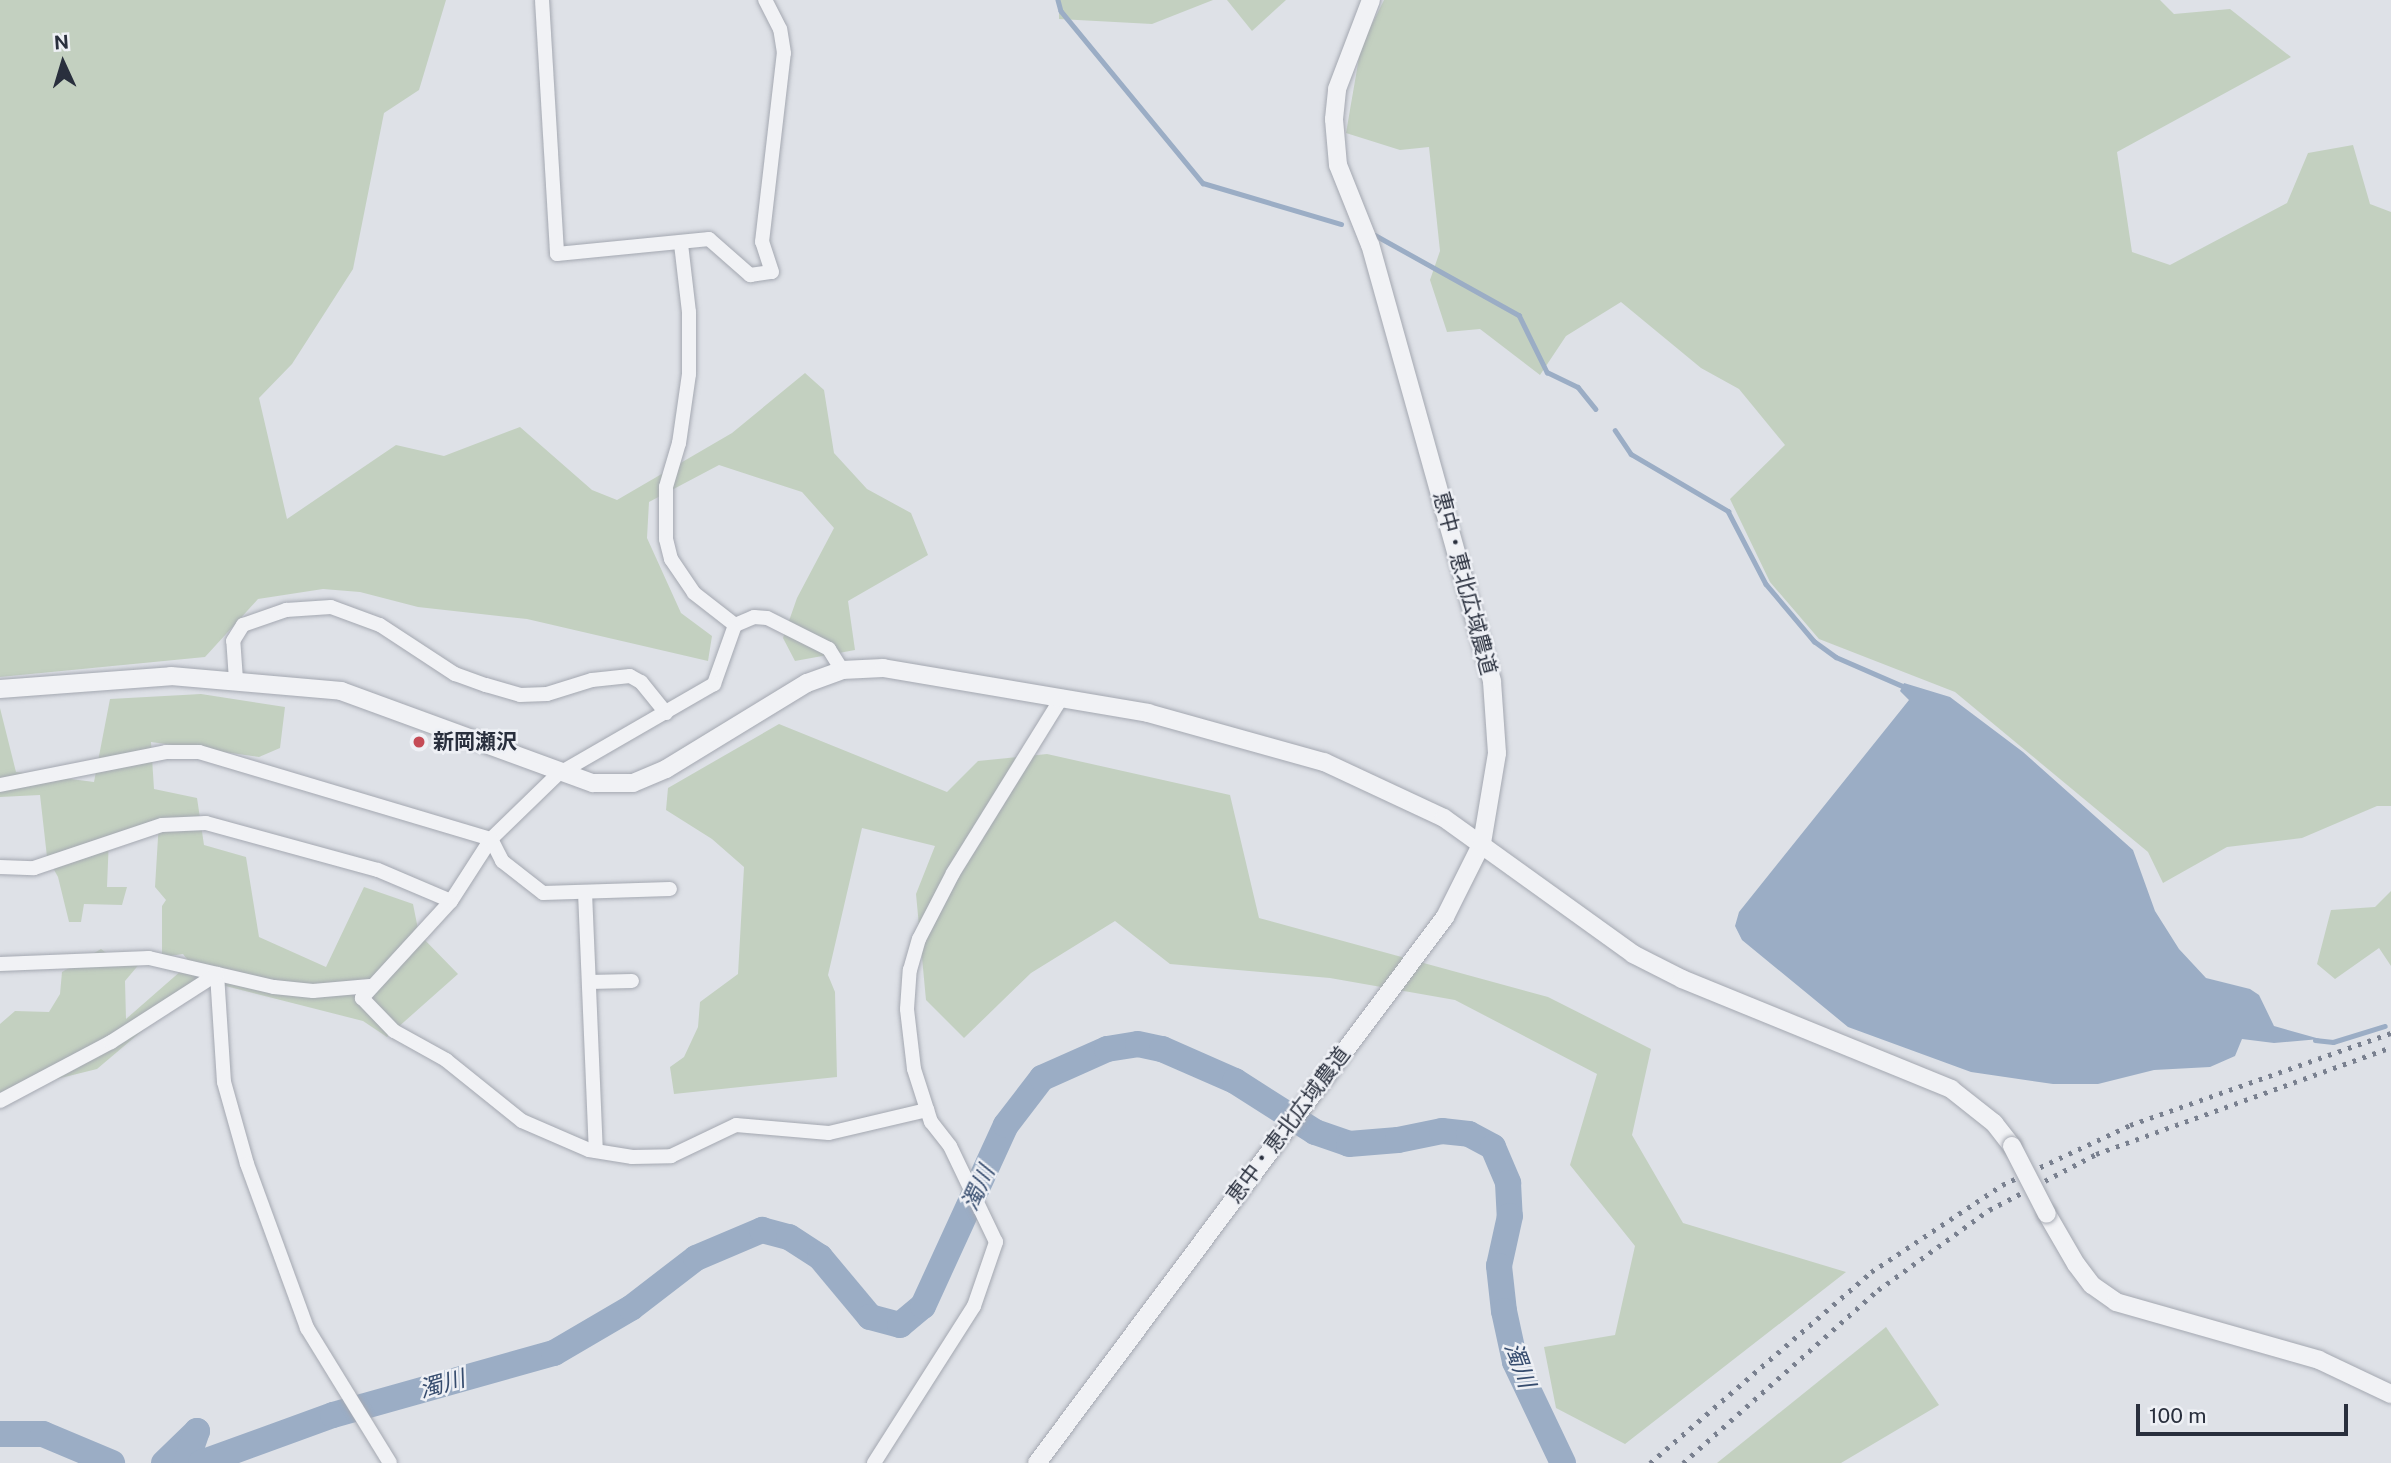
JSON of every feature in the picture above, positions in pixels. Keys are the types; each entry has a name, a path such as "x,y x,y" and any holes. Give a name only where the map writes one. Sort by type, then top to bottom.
{"street":[{"path":"542,0 557,254 681,244 709,239 750,275 772,272 762,242 784,53 780,29 765,0"},
{"name":"恵中・恵北広域農道","path":"1037,1463 1445,917 1482,843 1497,752 1492,681 1370,245 1338,164 1334,119 1337,89 1371,0"},
{"path":"681,244 689,374 679,443 666,487 666,539 671,559 694,593 736,625"},
{"path":"236,680 233,640 243,625 286,610 331,607 380,625 455,674 486,685 520,695 547,694 592,680 631,676 642,682 666,713"},
{"path":"842,670 829,649 767,618 754,617 736,625 714,684 558,774 491,839 451,901 370,986 362,998 394,1031 446,1060 522,1121 596,1151 632,1157 671,1156 736,1125 829,1133 927,1110"},
{"path":"0,689 105,678 236,680 341,691 558,774 593,783 633,783 666,769 807,683 842,670 883,668 1062,697 1237,735 1324,762 1444,818 1633,954 1682,979 1951,1089 1994,1123 2012,1146 2047,1214 2084,1274 2116,1303 2319,1360 2391,1394"},
{"path":"874,1463 974,1306 996,1242 950,1146 927,1110 914,1069 907,1009 910,970 919,939 953,873 1062,697"},
{"path":"0,785 166,752 199,752 491,839 502,861 543,893 670,889"},
{"path":"0,867 34,868 162,825 186,821 378,870 451,901"},
{"path":"585,891 596,1151"},
{"path":"0,964 149,958 217,974 313,991 370,986"},
{"path":"0,1101 111,1042 217,974"},
{"path":"217,974 223,1082 233,1123 307,1328 390,1463"},
{"path":"589,982 632,981"}],"green space":[{"path":"0,0 446,0 419,90 384,113 353,269 292,364 259,398 287,519 396,445 444,456 520,427 592,490 617,500 732,433 805,373 824,390 834,453 867,489 911,513 928,555 848,601 855,650 795,661 783,638 797,598 834,528 802,492 719,465 649,502 647,538 681,613 712,636 708,661 527,619 418,607 360,592 323,589 258,599 205,657 0,677"},
{"path":"1059,0 1213,0 1152,24 1059,19"},
{"path":"1227,0 1286,0 1252,31"},
{"path":"1384,0 2160,0 2174,14 2230,9 2291,57 2117,152 2132,252 2170,265 2287,203 2308,153 2353,145 2370,204 2391,212 2391,806 2377,806 2302,838 2227,847 2163,883 2148,852 1955,692 1819,639 1770,582 1730,499 1785,445 1739,389 1701,368 1621,302 1566,336 1540,375 1480,329 1447,332 1430,280 1440,251 1429,147 1400,150 1346,133 1361,46"},
{"path":"201,694 285,707 280,748 259,757 151,742 154,789 197,798 204,845 246,857 259,937 326,967 364,887 413,904 419,934 458,974 387,1037 363,1021 202,980 97,1069 0,1093 0,1024 15,1011 49,1012 60,994 62,972 101,949 123,965 141,962 125,981 126,1019 190,963 183,954 162,957 162,906 166,900 155,887 159,821 109,838 107,887 127,887 122,905 84,904 81,922 69,922 58,877 47,857 40,795 0,797 0,708 16,772 94,782 110,699"},
{"path":"779,724 947,792 978,761 1047,754 1230,795 1259,918 1548,997 1651,1049 1632,1135 1683,1223 1846,1272 1625,1444 1556,1408 1544,1347 1615,1335 1635,1246 1570,1165 1597,1074 1455,1000 1330,978 1170,964 1115,921 1031,973 964,1038 926,1000 916,894 935,846 862,828 828,975 835,992 837,1077 674,1094 670,1067 684,1057 698,1027 700,1002 738,974 744,867 712,839 666,810 668,788"},
{"path":"2391,891 2391,966 2379,948 2335,979 2317,964 2331,910 2375,907"},
{"path":"1886,1327 1939,1405 1841,1463 1717,1463"}],"water":[{"path":"1904,683 1950,697 2023,752 2133,850 2155,911 2179,949 2206,978 2250,989 2259,995 2274,1026 2320,1039 2274,1043 2242,1039 2235,1056 2210,1067 2154,1070 2098,1084 2053,1084 1971,1072 1848,1027 1742,940 1735,926 1739,912 1909,700 1900,691"}],"waterway":[{"path":"1058,0 1061,11 1203,183 1341,224"},
{"path":"1375,235 1519,315 1547,372 1578,387 1596,409"},
{"path":"1615,430 1631,454 1728,511 1766,584 1814,641 1836,657 1905,687"},
{"path":"2315,1040 2333,1042 2385,1026"},
{"name":"濁川","path":"201,1463 333,1415 554,1353 631,1308 696,1258 762,1230 789,1237 820,1257 870,1317 900,1325 923,1306 1006,1125 1042,1078 1107,1049 1138,1044 1162,1049 1235,1081 1315,1132 1349,1144 1398,1140 1442,1131 1469,1134 1493,1147 1508,1183 1510,1216 1499,1266 1504,1311 1515,1362 1563,1463"},
{"name":"濁川","path":"164,1463 197,1431 186,1463"},
{"name":"濁川","path":"0,1434 43,1434 112,1463"}],"railway":[{"path":"1650,1463 1871,1272 2002,1185 2130,1125 2391,1033"},
{"path":"1683,1463 1878,1290 1989,1210 2096,1154 2391,1047"}],"place":[{"name":"新岡瀬沢","path":"419,742"}]}
